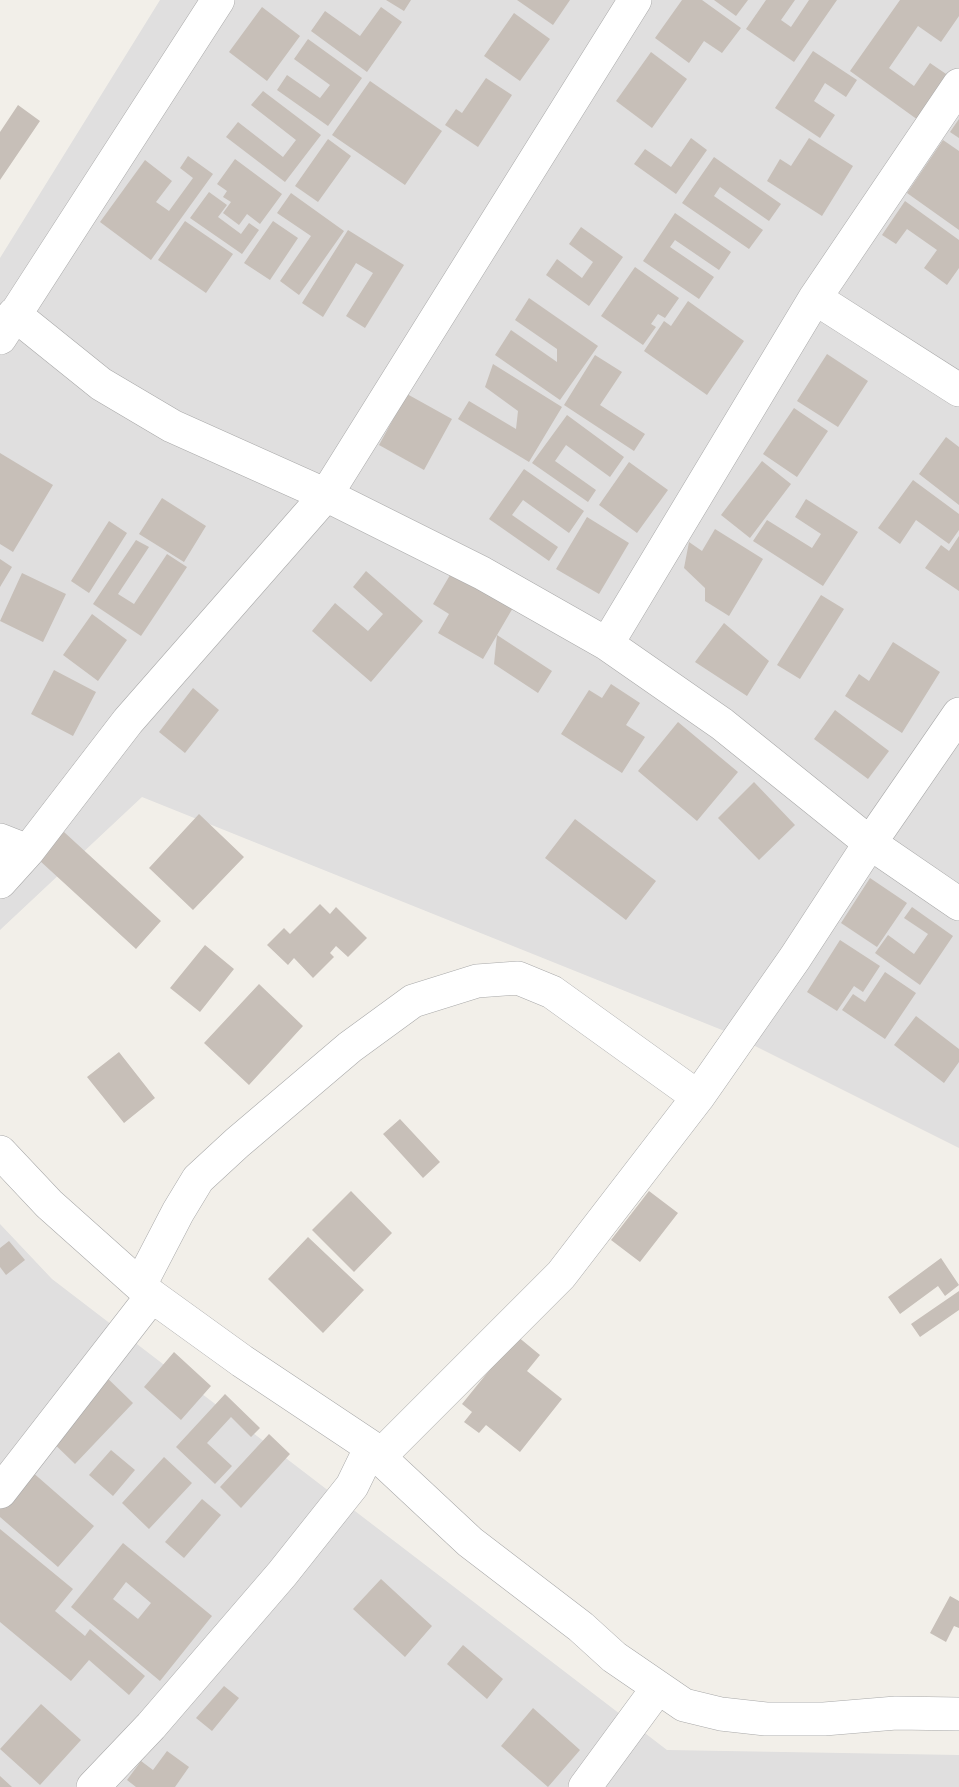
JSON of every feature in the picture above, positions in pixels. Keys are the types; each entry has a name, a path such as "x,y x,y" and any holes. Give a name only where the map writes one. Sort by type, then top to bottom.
{"street":[{"path":"218,0 7,326 172,426 326,495 482,573 607,644 722,724 870,843 959,904"},
{"path":"0,882 14,846 128,721 326,495 635,0"},
{"path":"607,644 814,298 959,86"},
{"path":"814,298 959,390"},
{"path":"93,1787 151,1726 282,1574 352,1486 375,1452 561,1275 698,1097 795,958 870,843 959,714"},
{"path":"0,1492 146,1291 178,1212 198,1179 350,1047 413,1000 477,981 518,978 552,992 698,1097"},
{"path":"0,1152 49,1204 146,1291 242,1361 375,1452 470,1542 581,1627 614,1657 657,1689 684,1705 721,1714 766,1719 824,1719 896,1713 959,1714"},
{"path":"585,1787 657,1689"}],"shaded area":[{"path":"160,0 959,0 959,1148 727,1032 142,797 0,930 0,258"},
{"path":"0,1224 52,1279 667,1750 959,1755 959,1787 0,1787"}],"building":[{"path":"386,0 411,0 404,11"},
{"path":"517,0 570,0 553,25"},
{"path":"682,0 702,0 741,28 722,53 704,41 689,63 655,38"},
{"path":"714,0 748,0 736,16"},
{"path":"766,0 795,0 781,20 791,27 809,0 837,0 794,62 746,29"},
{"path":"900,0 959,0 959,16 941,42 918,26 889,68 914,86 930,63 949,76 918,120 850,71"},
{"path":"262,7 300,36 267,81 229,52"},
{"path":"381,7 402,22 367,72 311,31 325,11 360,36"},
{"path":"514,13 550,39 520,81 484,56"},
{"path":"308,39 362,78 328,126 277,90 287,75 320,98 330,85 294,59"},
{"path":"813,51 857,80 846,97 825,83 814,101 835,115 820,138 775,108"},
{"path":"651,52 687,79 652,128 616,101"},
{"path":"486,78 512,95 478,147 445,125 456,109 462,113"},
{"path":"370,81 442,131 405,185 332,135"},
{"path":"263,91 321,135 285,182 226,137 238,122 283,157 296,140 251,105"},
{"path":"18,105 40,121 0,180 0,132"},
{"path":"959,119 959,138 950,132"},
{"path":"691,138 707,150 676,194 634,164 645,149 671,167"},
{"path":"809,138 853,166 822,216 767,181 780,159 791,166"},
{"path":"328,139 351,156 318,202 295,186"},
{"path":"943,140 959,151 959,230 907,193"},
{"path":"188,156 213,174 151,260 100,222 145,160 172,181 156,202 169,211 193,178 180,168"},
{"path":"714,157 781,204 769,221 720,187 714,196 763,230 749,249 682,203"},
{"path":"235,159 282,194 260,224 247,214 239,225 223,213 231,202 223,197 227,191 217,184"},
{"path":"209,192 227,205 218,217 241,234 249,223 259,230 242,254 190,218"},
{"path":"291,193 344,231 299,295 280,281 311,236 277,213"},
{"path":"905,201 959,240 959,268 947,285 924,268 937,250 907,229 896,244 882,235"},
{"path":"675,213 731,252 719,270 675,240 670,247 714,277 699,299 643,261"},
{"path":"185,221 233,254 206,293 158,260"},
{"path":"273,221 298,238 270,280 244,263"},
{"path":"581,227 623,257 589,306 546,275 557,259 582,278 593,262 569,244"},
{"path":"348,230 404,265 365,328 346,316 373,273 356,263 323,317 302,303"},
{"path":"635,267 679,298 665,318 658,314 651,324 656,327 643,345 601,316"},
{"path":"529,298 598,346 560,400 495,355 511,330 557,362 557,349 515,320"},
{"path":"688,301 744,341 707,395 644,351 664,321 671,326"},
{"path":"827,354 868,381 838,427 797,401"},
{"path":"595,355 622,372 600,405 645,434 634,451 564,405"},
{"path":"493,364 562,407 529,462 458,419 469,401 516,429 518,411 485,387"},
{"path":"407,394 452,419 424,470 379,445"},
{"path":"794,408 828,431 797,477 763,454"},
{"path":"567,415 624,457 610,477 566,445 555,461 596,490 588,502 532,463"},
{"path":"946,437 959,447 959,505 919,474"},
{"path":"0,453 53,485 13,552 0,544"},
{"path":"762,461 791,484 750,538 721,515"},
{"path":"629,462 668,490 637,533 599,505"},
{"path":"524,469 584,511 569,533 523,500 512,515 558,547 549,561 489,519"},
{"path":"913,480 959,514 959,530 949,544 916,520 900,544 878,528"},
{"path":"162,498 206,526 184,562 139,534"},
{"path":"806,499 858,532 823,586 753,541 767,520 812,548 821,534 795,517"},
{"path":"587,517 629,543 599,594 556,569"},
{"path":"109,521 127,533 89,593 71,581"},
{"path":"715,529 763,559 729,616 705,601 705,588 684,568 689,542 702,551"},
{"path":"959,536 959,591 925,568 941,545 949,551"},
{"path":"136,540 149,547 118,594 134,604 167,554 187,567 141,636 93,604"},
{"path":"0,559 12,567 0,587"},
{"path":"453,570 514,606 483,659 438,633 449,614 433,604"},
{"path":"366,571 423,621 371,682 312,631 335,603 368,631 383,614 353,587"},
{"path":"22,573 66,594 43,642 0,621"},
{"path":"821,595 844,609 800,679 777,665"},
{"path":"92,614 127,640 98,681 63,655"},
{"path":"724,623 769,661 747,696 695,662"},
{"path":"497,635 552,671 538,693 494,664"},
{"path":"893,642 940,672 902,733 845,696 859,674 869,681"},
{"path":"54,670 96,692 73,736 31,714"},
{"path":"611,684 640,703 626,725 645,737 622,773 561,734 589,690 602,698"},
{"path":"193,688 219,710 185,753 159,732"},
{"path":"835,710 889,751 868,779 814,739"},
{"path":"678,722 738,772 697,821 638,771"},
{"path":"754,782 795,825 759,860 718,818"},
{"path":"199,814 244,857 193,910 149,868"},
{"path":"575,819 656,881 626,920 545,858"},
{"path":"64,832 161,921 136,949 39,860"},
{"path":"870,878 907,903 877,947 841,923"},
{"path":"320,904 330,914 336,907 367,938 348,957 336,946 330,953 334,957 313,978 294,958 288,965 267,945 284,928 290,934"},
{"path":"912,907 953,936 920,985 875,953 888,935 914,954 928,934 904,918"},
{"path":"840,940 880,966 863,992 854,986 837,1011 807,992"},
{"path":"205,945 234,969 200,1012 170,988"},
{"path":"885,972 916,993 885,1039 842,1010 853,994 865,1002"},
{"path":"259,984 303,1026 249,1085 204,1043"},
{"path":"916,1016 959,1049 959,1062 944,1083 894,1045"},
{"path":"119,1052 155,1098 124,1123 87,1077"},
{"path":"400,1119 440,1162 423,1178 383,1134"},
{"path":"351,1191 392,1233 354,1272 312,1230"},
{"path":"649,1191 678,1213 640,1262 611,1240"},
{"path":"308,1237 364,1290 323,1333 268,1279"},
{"path":"9,1241 25,1260 6,1275 0,1267 0,1248"},
{"path":"941,1258 959,1285 945,1296 938,1286 900,1314 888,1297"},
{"path":"959,1291 959,1310 920,1337 911,1324"},
{"path":"517,1336 540,1355 527,1371 562,1399 520,1452 486,1425 479,1433 464,1422 472,1412 462,1404"},
{"path":"174,1352 211,1386 181,1420 144,1387"},
{"path":"100,1371 133,1403 75,1464 42,1432"},
{"path":"225,1394 260,1428 251,1437 231,1417 207,1443 232,1466 215,1484 176,1447"},
{"path":"269,1434 290,1454 241,1508 220,1487"},
{"path":"111,1450 135,1470 113,1496 89,1475"},
{"path":"15,1457 94,1526 58,1567 0,1517 0,1475"},
{"path":"164,1457 192,1483 149,1529 122,1503"},
{"path":"202,1499 221,1515 184,1558 165,1542"},
{"path":"0,1529 73,1589 55,1611 85,1636 90,1629 145,1676 129,1695 89,1660 71,1681 0,1622"},
{"path":"123,1543 212,1616 160,1681 71,1607","holes":["126,1582 151,1603 138,1619 113,1599"]},
{"path":"381,1579 432,1626 405,1657 353,1609"},
{"path":"950,1596 959,1601 959,1628 954,1626 946,1642 930,1633"},
{"path":"463,1645 503,1679 487,1699 447,1664"},
{"path":"224,1686 239,1698 212,1731 196,1718"},
{"path":"41,1704 81,1740 40,1785 0,1749"},
{"path":"533,1708 580,1750 548,1787 501,1746"},
{"path":"167,1751 189,1767 175,1787 136,1787 127,1780 141,1761 153,1770"},
{"path":"0,1776 12,1787 0,1787"}]}
